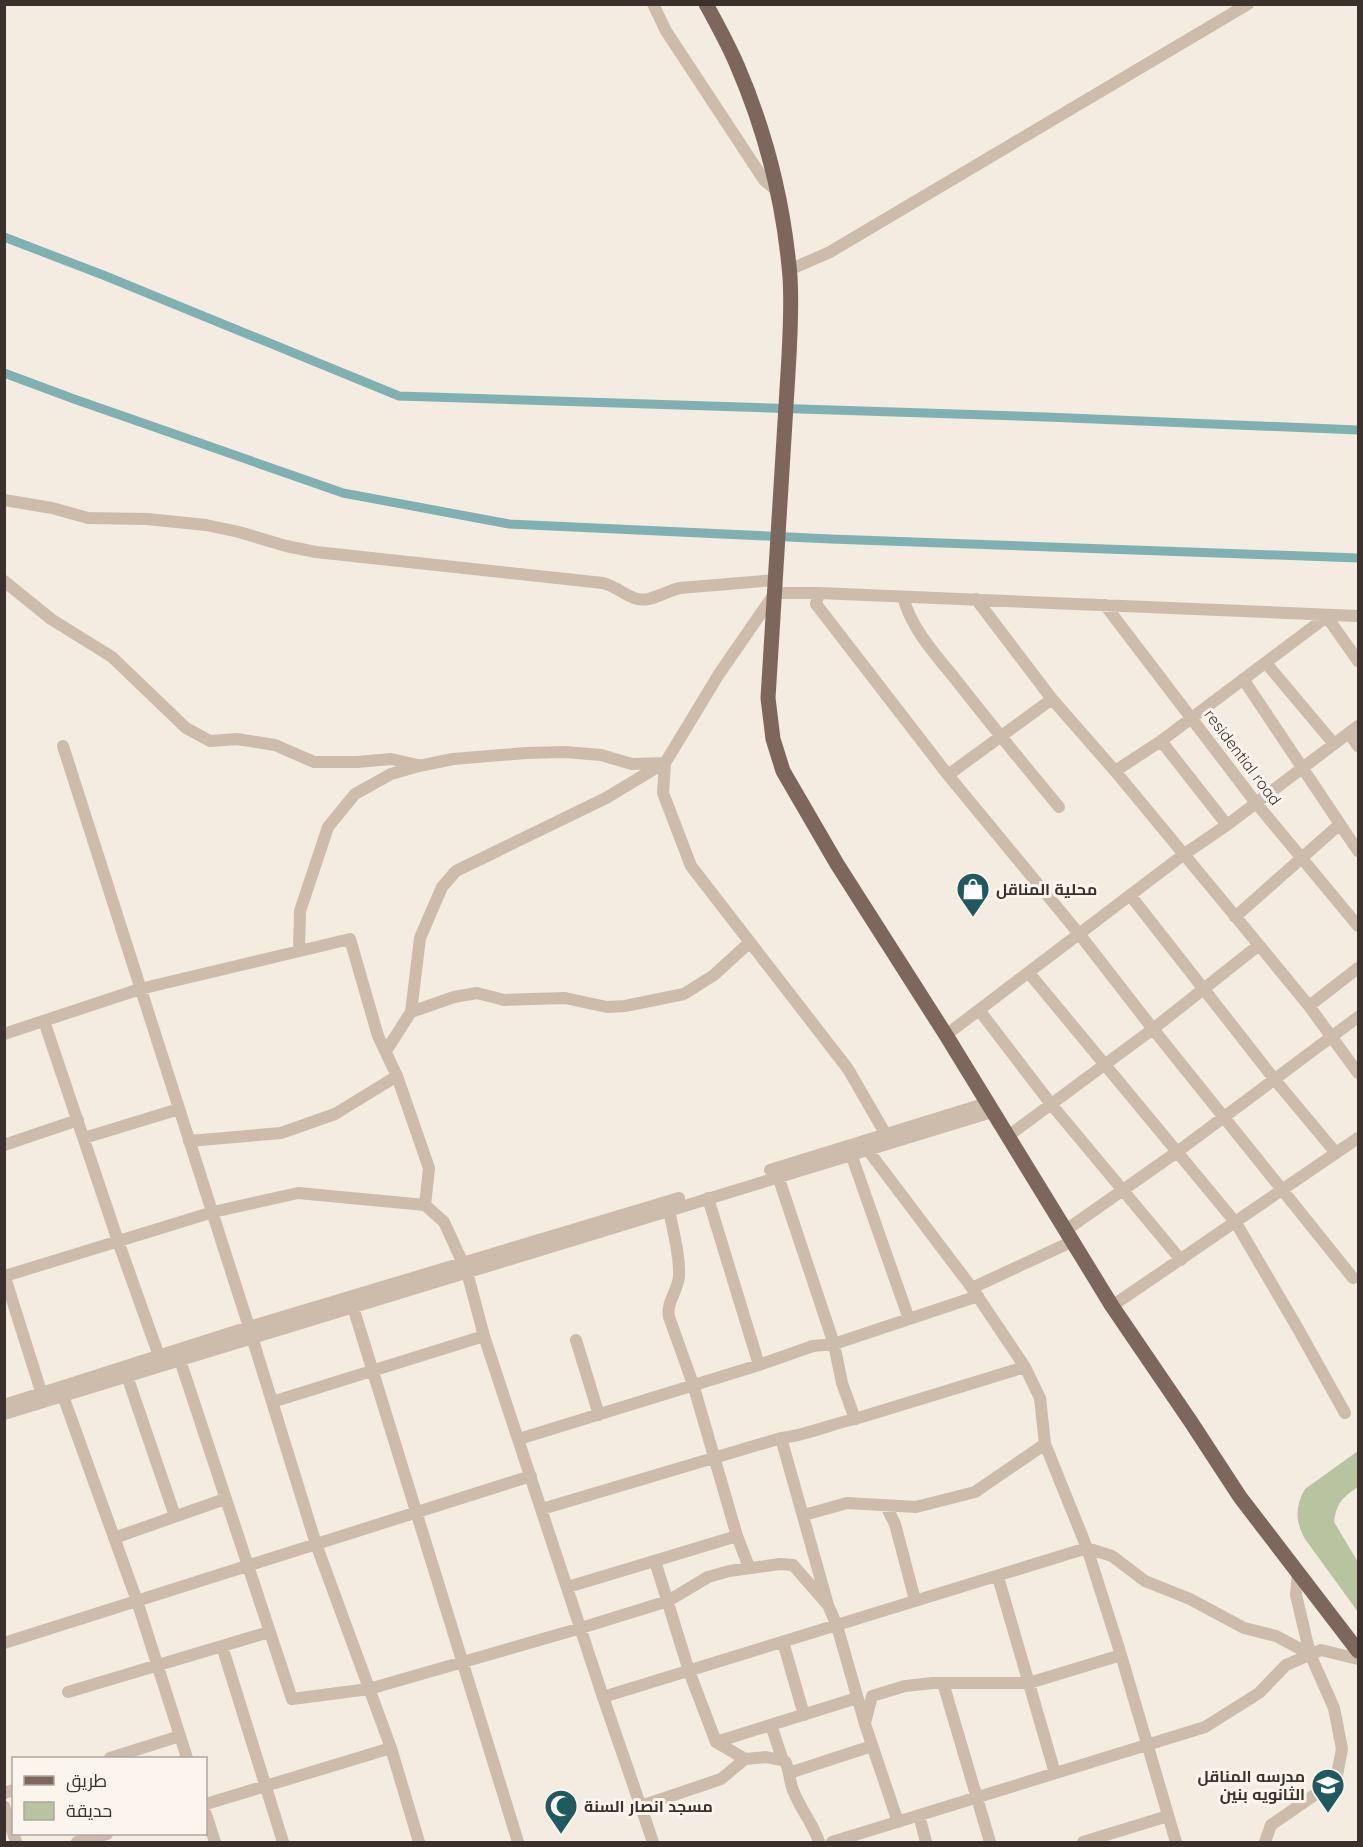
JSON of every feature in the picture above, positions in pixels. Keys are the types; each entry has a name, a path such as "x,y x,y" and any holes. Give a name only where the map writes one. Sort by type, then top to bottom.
{"main road":[{"path":"706,4 741,75 766,145 777,191 789,270 791,319 768,698 773,740 783,771 837,864 946,1035 1112,1306 1240,1497 1359,1651"}],"street":[{"path":"653,4 666,31 764,180 777,191"},
{"path":"789,270 830,252 1248,4"},
{"path":"4,500 52,508 88,518 147,519 206,525 292,548 316,552 603,583 630,597 642,600 680,588 775,586 819,593 1359,616"},
{"path":"4,581 51,619 112,657 186,728 210,741 237,739 275,745 314,762 392,759 419,766"},
{"path":"775,586 665,763 663,793 692,866 848,1069 885,1133"},
{"path":"819,593 816,604 948,775 1080,935 1353,1278"},
{"path":"903,597 908,613 920,635 1059,807"},
{"path":"976,599 1052,699 1116,771 1259,945 1309,1006 1359,1073"},
{"name":"residential road","path":"1105,605 1256,803 1358,924"},
{"path":"1328,616 1359,661"},
{"path":"1116,771 1161,741 1328,616"},
{"path":"1266,663 1334,744"},
{"path":"1244,679 1340,825 1358,848"},
{"path":"948,775 1052,699"},
{"path":"946,1035 1183,855 1354,730 1359,746"},
{"path":"1161,741 1227,825"},
{"path":"63,746 213,1212 316,1544 391,1748 419,1842"},
{"path":"299,951 300,911 328,828 355,794 391,774 453,759 565,752 601,755 632,764 665,763"},
{"path":"386,1051 411,1012 420,938 442,887 456,871 606,798 665,763"},
{"path":"1235,917 1340,825"},
{"path":"1130,895 1275,1080 1336,1153"},
{"path":"4,1034 140,989 350,939 378,1036 397,1076 429,1168 426,1205"},
{"path":"411,1012 477,993 504,1000 565,998 607,1007 626,1006 684,994 728,964 750,942"},
{"path":"1008,1136 1153,1029 1259,945"},
{"path":"1309,1006 1359,968"},
{"path":"1029,973 1236,1223 1345,1413"},
{"path":"979,1010 1051,1104 1181,1260"},
{"path":"519,1439 759,1365 813,1346 834,1344 975,1292 1069,1235 1122,1191 1359,1017"},
{"path":"44,1021 159,1356"},
{"path":"189,1141 281,1133 335,1114 397,1076"},
{"path":"4,1405 63,1396 180,1360 250,1332 465,1267 885,1133 990,1107"},
{"path":"4,1414 159,1356 353,1307 465,1267 669,1210 867,1149 990,1107"},
{"path":"84,1138 179,1109"},
{"path":"4,1144 78,1120"},
{"path":"1112,1306 1359,1138"},
{"path":"867,1149 975,1292 1025,1367 1040,1398 1045,1444 1087,1548 1176,1842"},
{"path":"851,1154 909,1318"},
{"path":"778,1176 834,1344 842,1383 855,1419"},
{"path":"43,1398 5,1275 213,1212 298,1193 426,1205 444,1222 465,1267 484,1336 653,1842"},
{"path":"708,1198 759,1365"},
{"path":"669,1210 679,1275 668,1313 693,1384 737,1536 749,1567"},
{"path":"353,1307 518,1842"},
{"path":"272,1402 484,1336"},
{"path":"576,1340 599,1415"},
{"path":"180,1360 292,1699 369,1689 581,1628 668,1601 708,1577 749,1567 793,1565 828,1605"},
{"path":"542,1509 781,1438 855,1419 1025,1367"},
{"path":"127,1376 175,1516"},
{"path":"63,1396 137,1601 188,1757"},
{"path":"781,1438 828,1605 837,1626 865,1725 898,1822"},
{"path":"804,1515 848,1503 916,1507 975,1492 1045,1444"},
{"path":"4,1643 531,1476"},
{"path":"114,1538 225,1499"},
{"path":"886,1506 895,1524 915,1600"},
{"path":"568,1587 737,1536"},
{"path":"603,1697 1087,1548 1112,1556 1145,1581 1190,1599 1244,1628 1276,1636 1310,1654"},
{"path":"655,1561 689,1671 716,1742 745,1759"},
{"path":"1265,1842 1271,1825 1336,1780 1342,1749 1334,1708 1310,1654 1296,1595 1298,1573"},
{"path":"998,1577 1055,1773"},
{"path":"68,1692 269,1632"},
{"path":"783,1642 804,1715"},
{"path":"222,1646 283,1842"},
{"path":"832,1842 853,1839 919,1815 1205,1726 1259,1693 1286,1665 1321,1650 1359,1659"},
{"path":"865,1725 872,1696 905,1686 943,1683 1029,1683 1121,1655"},
{"path":"943,1683 990,1842"},
{"path":"716,1742 857,1698"},
{"path":"771,1725 783,1761 787,1766 792,1788 814,1827 819,1842"},
{"path":"113,1757 180,1736"},
{"path":"789,1773 872,1746"},
{"path":"207,1804 391,1748"},
{"path":"641,1806 721,1779 745,1759 766,1756 783,1761"},
{"path":"4,1806 12,1830"},
{"path":"919,1815 926,1842"},
{"path":"1083,1842 1168,1816"},
{"path":"207,1817 215,1842"},
{"path":"77,1842 100,1835"}],"green space":[{"path":"1358,1451 1358,1487 1341,1501 1334,1522 1358,1562 1358,1612 1305,1539 1299,1526 1298,1508 1305,1489"}],"waterway":[{"path":"4,237 399,396 1046,417 1358,430"},
{"path":"4,373 343,493 509,524 831,539 1358,558"}],"place":[{"name":"محلية المناقل","path":"973,918"},
{"name":"مدرسه المناقل الثانويه بنين","path":"1328,1814"},
{"name":"مسجد انصار السنة","path":"561,1835"}]}
